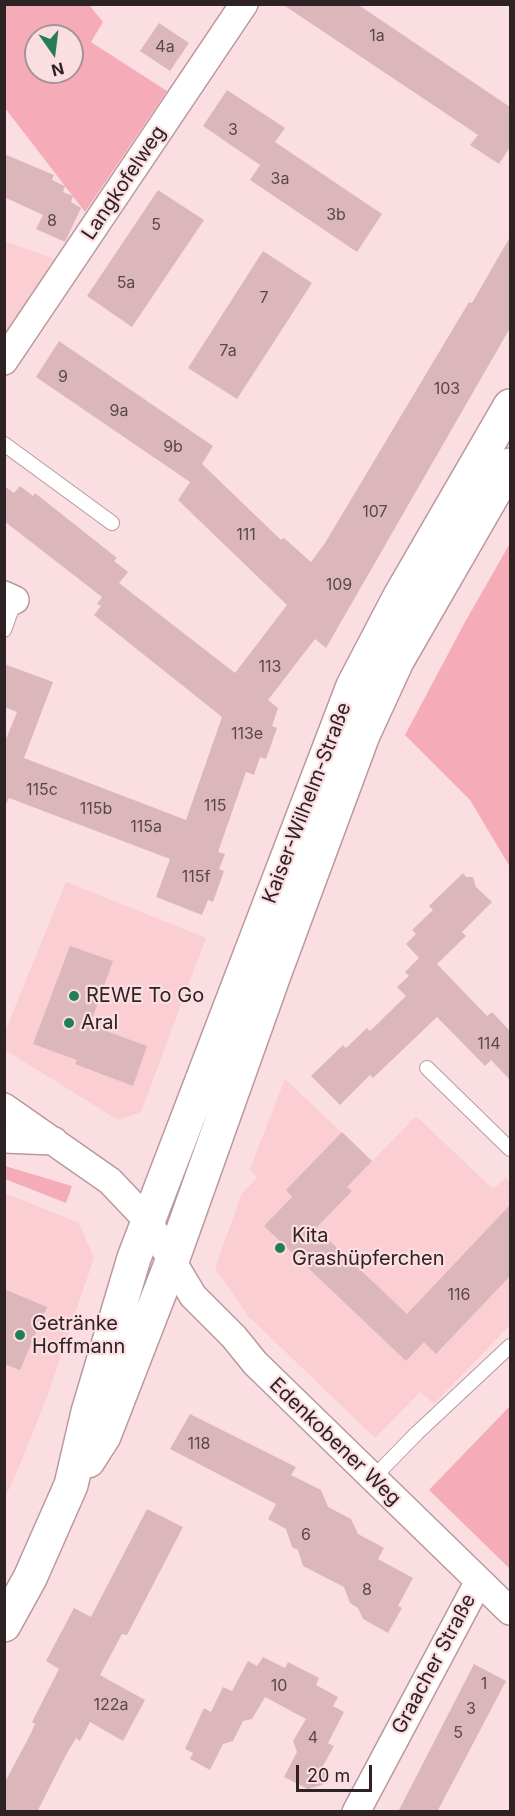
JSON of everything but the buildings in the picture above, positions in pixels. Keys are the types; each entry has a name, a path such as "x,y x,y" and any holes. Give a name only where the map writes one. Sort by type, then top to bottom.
{"main road":[{"name":"Kaiser-Wilhelm-Straße","path":"4,1625 30,1578 71,1485 123,1293 148,1221 352,686 400,596 510,406"},
{"name":"Kaiser-Wilhelm-Straße","path":"71,1485 104,1436 172,1261 363,735 397,661 510,465"}],"street":[{"name":"Langkofelweg","path":"4,361 244,4"},
{"path":"4,1107 110,1181 148,1221 172,1261"},
{"path":"4,1139 54,1141"},
{"name":"Edenkobener Weg","path":"172,1261 193,1296 234,1337 255,1364 510,1611"},
{"name":"Graacher Straße","path":"356,1812 479,1581"}],"lane":[{"path":"4,444 112,523"},
{"path":"4,630 10,597"},
{"path":"427,1068 510,1149"},
{"path":"373,1478 417,1433 510,1346"}],"shaded area":[{"path":"5,5 89,5 103,22 91,42 167,91 85,212 5,108"},
{"path":"5,241 54,259 5,333"},
{"path":"509,545 510,867 470,800 405,735"},
{"path":"66,882 206,938 141,1112 118,1120 5,1050 4,1034"},
{"path":"285,1079 372,1161 416,1116 493,1189 506,1178 510,1183 510,1325 434,1404 420,1392 375,1438 248,1316 215,1268 242,1193 257,1178 250,1169"},
{"path":"5,1166 72,1186 66,1203 5,1179"},
{"path":"5,1193 79,1223 94,1258 48,1394 5,1498"},
{"path":"510,1406 510,1569 429,1490"}],"place":[{"name":"REWE To Go","path":"74,996"},
{"name":"Aral","path":"69,1023"},
{"name":"Kita Grashüpferchen","path":"280,1248"},
{"name":"Getränke Hoffmann","path":"20,1335"}]}
